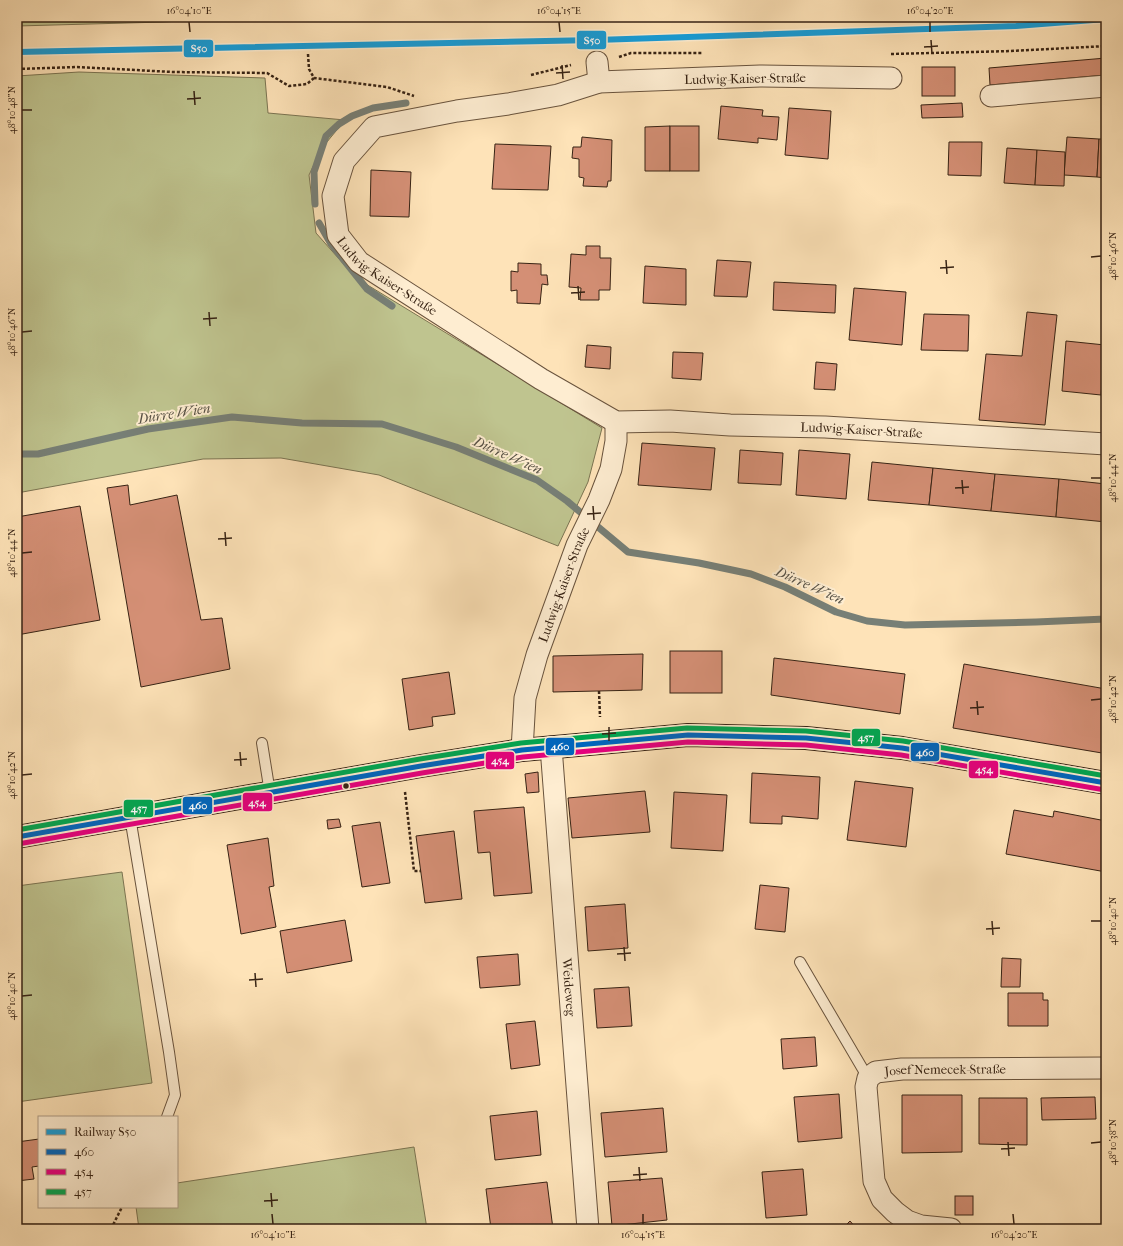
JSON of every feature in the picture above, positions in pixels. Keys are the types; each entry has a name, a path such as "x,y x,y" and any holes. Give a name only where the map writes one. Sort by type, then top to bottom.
{"main road":[{"path":"17,837 402,769 522,750 551,746 688,735 806,738 902,748 1106,783"}],"street":[{"name":"Ludwig-Kaiser-Straße","path":"891,78 598,72 558,95 429,116 374,128 344,161 333,196 338,235 360,262 541,378 616,422 670,420 730,425 825,427 1106,444"},
{"path":"991,96 1106,86"},
{"name":"Ludwig-Kaiser-Straße","path":"522,750 525,698 537,655 577,545 599,500 611,469 616,441 616,422"},
{"name":"Weideweg","path":"551,746 588,1229"},
{"name":"Josef Nemecek-Straße","path":"951,1229 921,1226 907,1221 882,1199 874,1181 866,1087 868,1078 876,1072 902,1069 1106,1068"}],"lane":[{"path":"262,743 270,793"},
{"path":"130,818 175,1094 167,1116"},
{"path":"800,962 868,1078"}],"path":[{"path":"308,54 309,69 314,78"},
{"path":"17,69 77,67 173,72 266,73 289,86 307,84 314,78 388,87 424,99 429,116"},
{"path":"599,691 600,717"},
{"path":"402,769 414,871 421,871"},
{"path":"111,1229 122,1208"}],"green space":[{"path":"17,17 252,17 163,22 17,26"},
{"path":"79,72 265,78 268,113 345,120 322,148 309,175 316,233 356,278 602,428 588,482 558,546 379,475 281,458 203,459 17,493 17,76"},
{"path":"122,872 152,1083 17,1102 17,886"},
{"path":"414,1147 427,1229 139,1229 136,1208 178,1208 178,1183"},
{"path":"17,1224 106,1225 106,1229 17,1229"}],"building":[{"path":"1106,58 1106,75 990,85 989,68"},
{"path":"922,67 955,67 955,96 922,96"},
{"path":"962,103 963,117 922,118 921,105"},
{"path":"721,106 763,110 762,116 779,117 777,140 758,138 758,143 718,139"},
{"path":"789,108 831,111 828,159 785,155"},
{"path":"670,126 670,171 645,171 645,127"},
{"path":"670,126 699,126 699,171 670,171"},
{"path":"582,137 612,140 611,181 608,181 607,187 583,186 584,178 579,177 579,159 572,158 573,147 581,147"},
{"path":"1067,137 1099,139 1097,177 1064,175"},
{"path":"1099,139 1106,139 1106,178 1097,177"},
{"path":"949,142 982,142 981,176 948,175"},
{"path":"495,144 551,146 548,190 492,189"},
{"path":"1007,148 1037,150 1035,185 1004,183"},
{"path":"1037,150 1065,152 1064,186 1035,185"},
{"path":"371,170 411,172 409,217 370,216"},
{"path":"586,246 600,246 600,258 611,258 610,290 599,290 599,300 580,300 581,288 569,287 571,254 586,255"},
{"path":"717,260 751,262 747,297 714,296"},
{"path":"518,263 541,264 541,275 547,275 548,285 542,284 540,304 517,303 517,290 511,291 511,271 518,272"},
{"path":"645,266 686,269 686,305 643,303"},
{"path":"774,282 836,285 835,313 773,310"},
{"path":"854,288 906,292 902,345 849,340"},
{"path":"1027,312 1057,315 1045,425 979,420 986,354 1022,356"},
{"path":"924,314 969,315 968,351 921,350"},
{"path":"1066,341 1105,345 1101,395 1062,391"},
{"path":"587,345 611,347 610,369 585,367"},
{"path":"673,352 703,353 701,380 672,378"},
{"path":"816,362 837,364 835,390 814,389"},
{"path":"642,443 715,448 711,490 638,485"},
{"path":"740,450 783,453 781,485 738,483"},
{"path":"799,450 850,454 846,499 796,495"},
{"path":"872,462 933,468 929,505 868,500"},
{"path":"933,468 995,474 991,511 929,505"},
{"path":"995,474 1059,479 1056,517 991,511"},
{"path":"1059,479 1106,484 1106,522 1056,517"},
{"path":"128,485 130,505 177,495 201,620 222,618 230,669 141,687 107,488"},
{"path":"80,506 100,620 17,635 17,517"},
{"path":"670,651 722,651 722,693 670,693"},
{"path":"643,654 642,690 553,692 553,656"},
{"path":"774,658 905,674 900,714 771,695"},
{"path":"964,664 1106,689 1106,728 1102,753 953,728"},
{"path":"449,672 455,714 432,717 433,726 409,730 402,679"},
{"path":"538,772 539,792 527,793 525,774"},
{"path":"752,773 820,777 818,819 782,816 782,824 750,823"},
{"path":"855,781 913,788 906,847 847,840"},
{"path":"645,791 650,832 572,838 568,798"},
{"path":"674,792 727,795 723,851 671,848"},
{"path":"524,807 532,893 494,896 490,852 478,853 474,811"},
{"path":"1014,810 1053,817 1054,811 1106,821 1106,872 1006,854"},
{"path":"339,819 341,827 328,829 327,820"},
{"path":"380,822 390,883 362,887 352,826"},
{"path":"454,831 462,899 425,903 416,836"},
{"path":"268,838 274,886 269,887 276,927 241,934 227,845"},
{"path":"760,885 789,888 785,932 755,929"},
{"path":"625,904 628,948 588,951 585,907"},
{"path":"345,920 352,961 287,973 280,931"},
{"path":"518,954 520,985 480,988 477,957"},
{"path":"1002,958 1021,959 1020,987 1001,987"},
{"path":"629,987 632,1026 597,1028 594,989"},
{"path":"1008,993 1043,993 1043,1000 1048,1000 1048,1026 1008,1026"},
{"path":"535,1021 540,1065 511,1069 506,1024"},
{"path":"815,1037 817,1066 783,1069 781,1039"},
{"path":"839,1094 842,1138 798,1142 794,1097"},
{"path":"902,1095 962,1095 962,1152 902,1153"},
{"path":"1095,1097 1096,1119 1042,1120 1041,1098"},
{"path":"979,1098 1027,1098 1027,1145 979,1144"},
{"path":"663,1108 667,1152 605,1157 601,1113"},
{"path":"537,1111 541,1155 495,1160 490,1116"},
{"path":"38,1139 38,1166 32,1167 34,1179 17,1181 17,1142"},
{"path":"803,1169 807,1215 766,1218 762,1172"},
{"path":"662,1178 667,1220 612,1226 608,1182"},
{"path":"547,1182 553,1229 491,1229 486,1189"},
{"path":"955,1196 973,1196 973,1215 955,1215"},
{"path":"850,1221 857,1229 842,1229"}],"waterway":[{"path":"315,204 314,172 326,136 339,124 352,116 373,108 406,103"},
{"path":"319,223 331,244 367,289 392,306"},
{"name":"Dürre Wien","path":"17,454 38,454 148,429 232,417 302,423 382,424 456,447 537,480 567,501 628,552 699,563 751,574 785,587 836,612 867,621 905,625 1106,619"}],"rail line":[{"name":"S50","path":"17,52 596,40 1016,26 1106,19"}],"transit line":[{"name":"457","path":"17,830 420,759 521,743 687,728 806,731 903,741 1106,776"},
{"name":"460","path":"17,837 421,766 522,750 688,735 806,738 902,748 1106,783"},
{"name":"454","path":"18,844 422,773 523,757 688,742 806,745 901,755 1105,790"}]}
